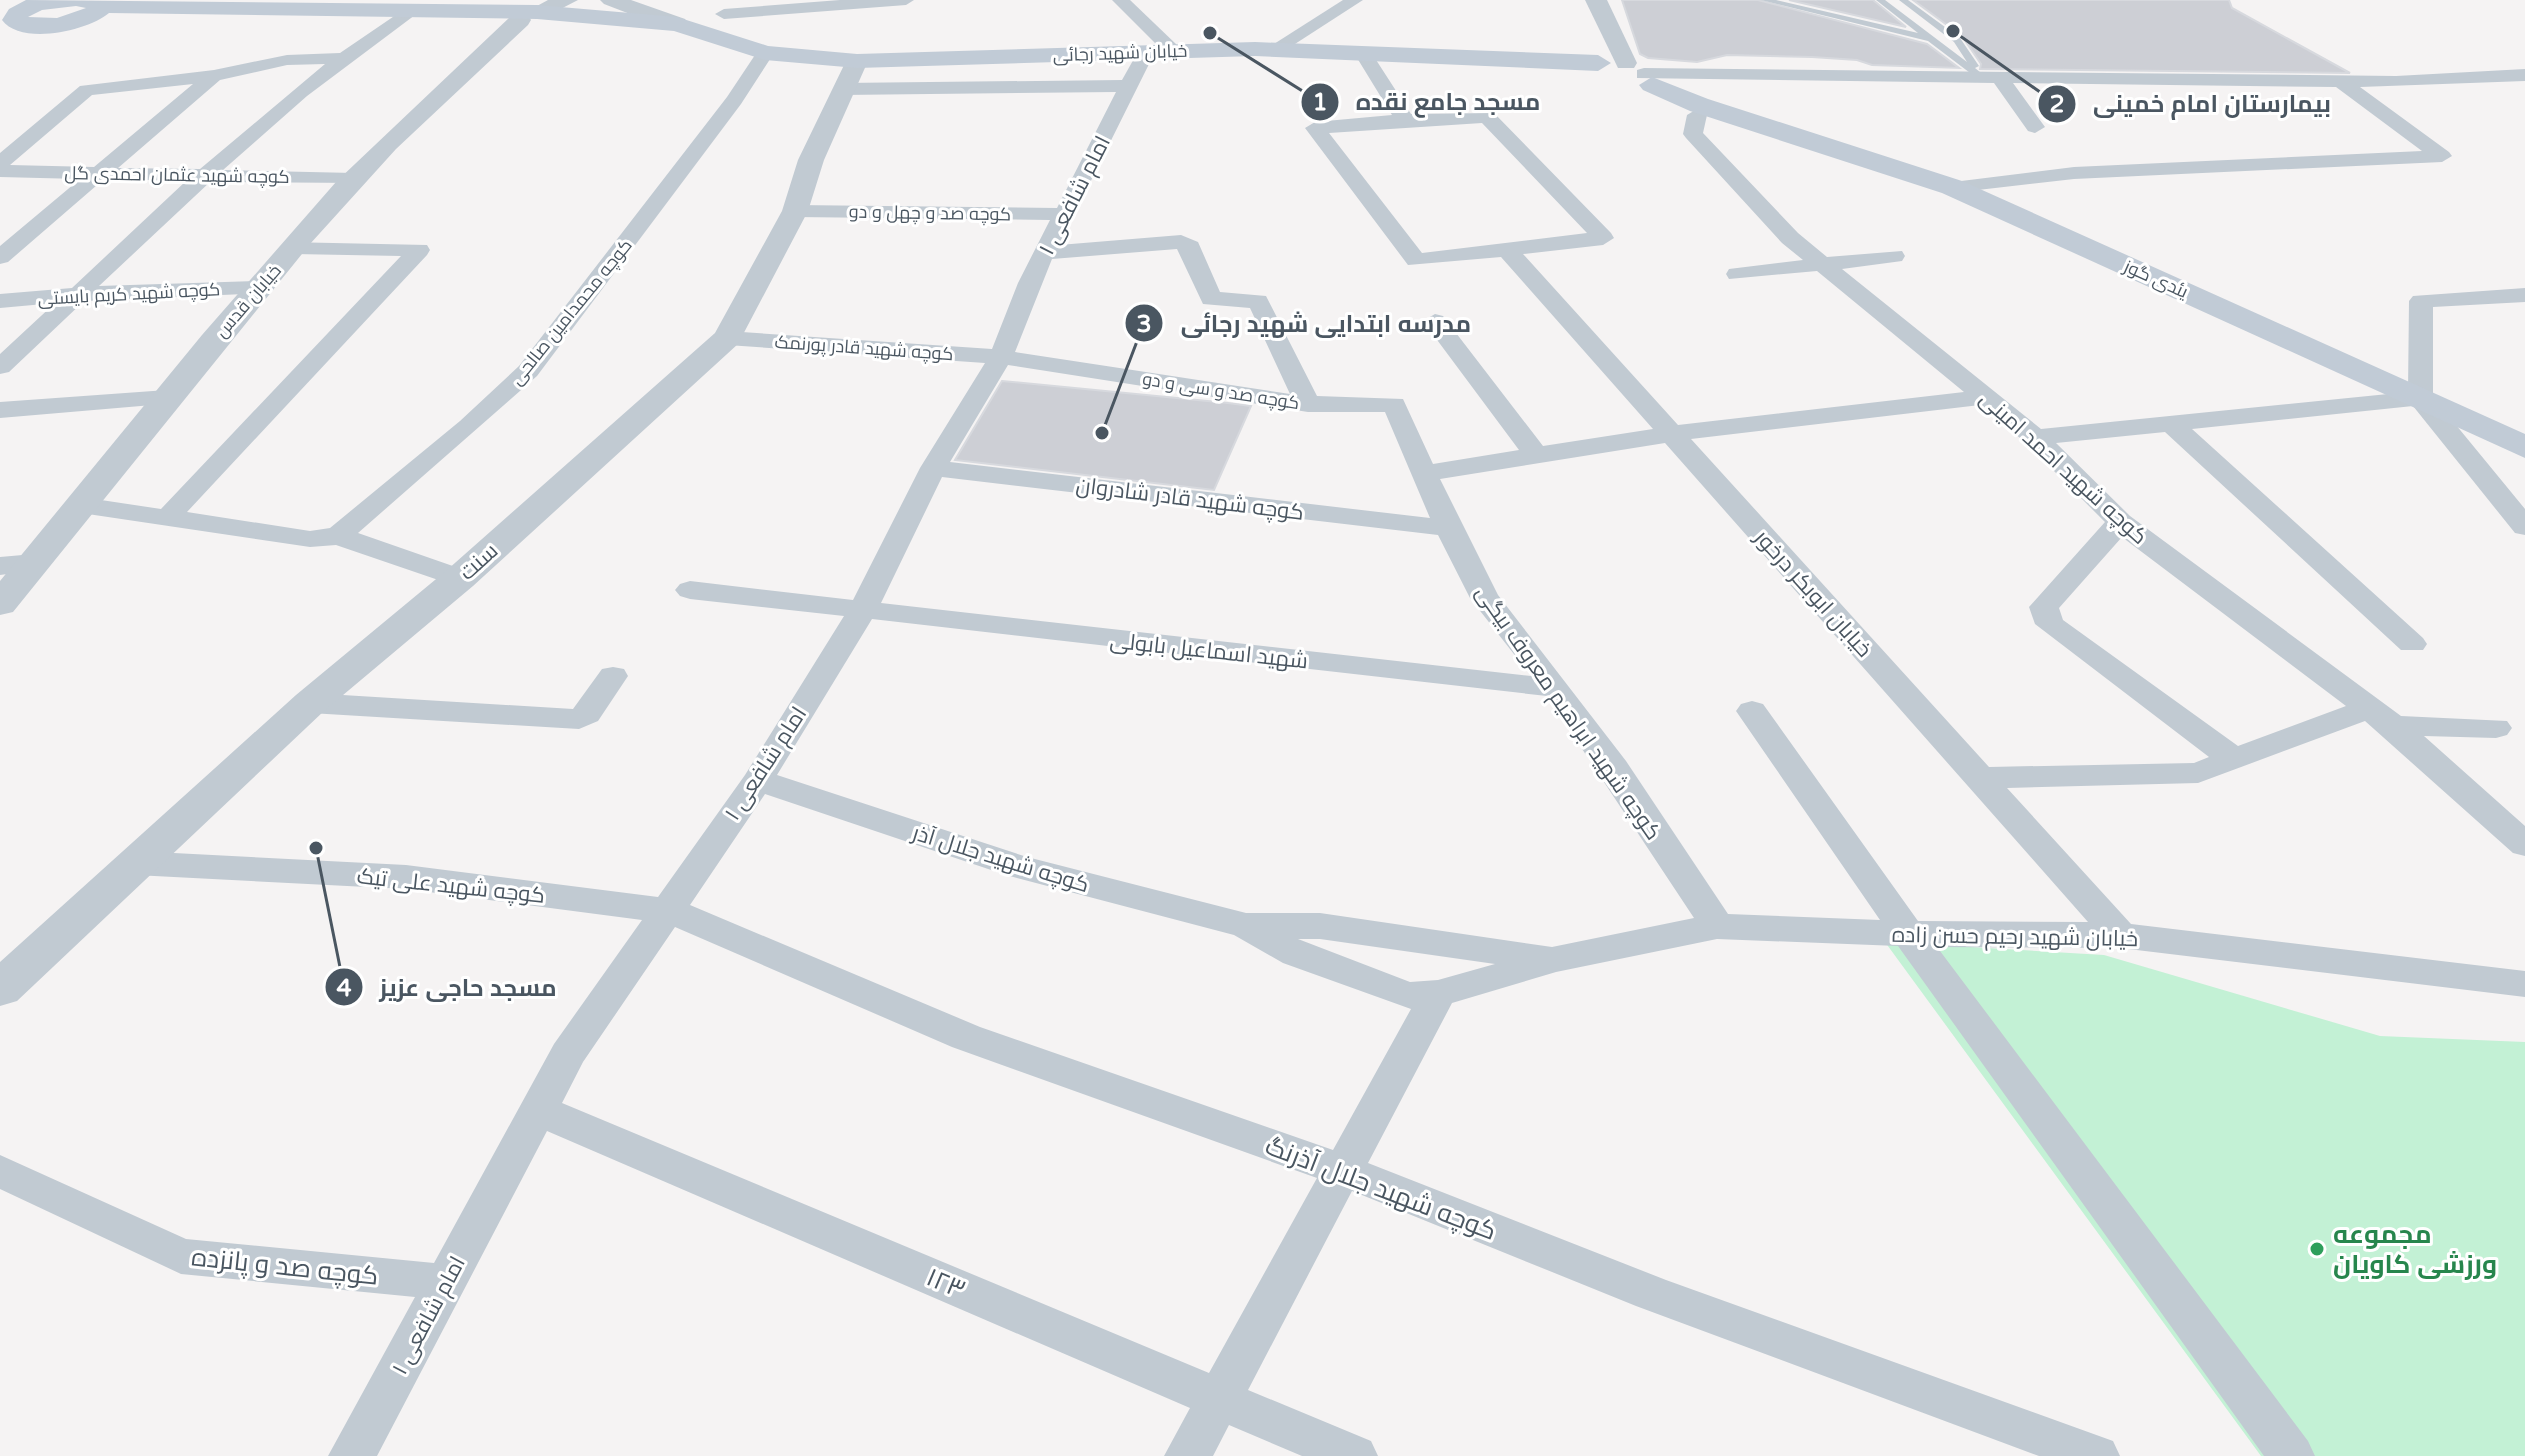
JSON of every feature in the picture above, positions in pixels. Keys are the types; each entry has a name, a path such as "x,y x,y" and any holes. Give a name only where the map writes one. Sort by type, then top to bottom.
{"main road":[{"path":"0,41 15,17 39,4 71,0"},
{"path":"15,17 73,21 93,14 90,3"},
{"name":"خیابان شهید رجائی","path":"90,3 240,3 528,16 666,30 740,44 849,75 1159,51 1275,49 1622,73"},
{"path":"1622,73 1662,106 1695,124 1780,131"},
{"path":"1622,73 1679,97 1780,131"},
{"name":"یئدی گوز","path":"1780,131 1952,187 2525,447"}],"street":[{"name":"خیابان قدس","path":"0,604 167,398 354,179 435,95 528,16 567,0"},
{"path":"611,0 666,30"},
{"path":"724,14 906,0"},
{"path":"1120,0 1159,51"},
{"path":"1275,49 1355,0"},
{"path":"1596,0 1609,29 1622,73 2340,81 2525,75"},
{"path":"0,367 205,176 340,58 409,11"},
{"name":"امام شافعی ۱","path":"352,1456 568,1054 758,780 862,611 933,468 1001,357 1045,253 1129,86 1159,51"},
{"name":"کوچه محمدامین صالحی","path":"338,536 469,426 528,371 734,100 765,53"},
{"path":"1363,53 1405,120"},
{"path":"0,163 87,90 214,76 287,60 340,58"},
{"path":"849,75 1129,86"},
{"name":"سنت","path":"0,989 310,703 460,578 727,338 795,211 811,160 849,75"},
{"path":"0,257 214,76"},
{"path":"1990,77 2035,127"},
{"path":"1952,187 2074,173 2442,156 2340,81"},
{"path":"1487,117 1603,238 1416,260 1315,128 1405,120 1487,117"},
{"name":"کوچه شهید احمد امینی","path":"1695,124 1790,238 2035,437 2120,522 2380,717 2525,845"},
{"name":"کوچه شهید عثمان احمدی گل","path":"0,171 354,179"},
{"name":"کوچه صد و چهل و دو","path":"795,211 1064,214"},
{"path":"1045,253 1181,242 1190,247 1211,299 1258,301 1308,404"},
{"path":"167,518 419,250 294,247"},
{"name":"خیابان ابوبکر درخور","path":"1508,251 2120,935"},
{"path":"1737,274 1894,256"},
{"name":"کوچه شهید کریم بایستی","path":"0,301 80,294 259,288"},
{"path":"2525,295 2421,301 2420,398 2525,527"},
{"path":"1435,321 1536,455"},
{"name":"کوچه شهید قادر پورنمک","path":"727,338 1001,357"},
{"name":"کوچه صد و سی و دو","path":"1001,357 1308,404 1394,404"},
{"path":"1424,473 1672,434 1986,397"},
{"path":"0,410 167,398"},
{"path":"2035,437 2168,421 2420,398"},
{"name":"کوچه شهید ابراهیم معروف بیگی","path":"1394,404 1448,528 1485,598 1557,688 1717,926"},
{"path":"2168,421 2412,644"},
{"name":"کوچه شهید قادر شادروان","path":"933,468 1448,528"},
{"path":"81,505 310,539 338,536 460,578"},
{"path":"2120,522 2044,607 2050,624 2232,758"},
{"path":"0,566 34,563"},
{"name":"شهید اسماعیل بابولی","path":"690,590 1557,688"},
{"path":"310,703 579,719 587,714 613,676"},
{"path":"1752,711 1908,934 2291,1456"},
{"path":"1979,778 2198,773 2232,758 2380,717 2496,728"},
{"name":"کوچه شهید جلال آذر","path":"758,780 1018,867 1246,926"},
{"name":"کوچه شهید علی تیک","path":"135,863 406,877 670,911"},
{"name":"کوچه شهید جلال آذرنگ","path":"670,911 966,1037 1345,1171 1651,1293 2096,1456"},
{"path":"1246,926 1320,926 1554,959"},
{"path":"1246,926 1296,954 1408,996 1438,994 1554,959"},
{"name":"خیابان شهید رحیم حسن زاده","path":"1554,959 1717,926 1908,934 2120,935 2525,984"},
{"path":"1188,1456 1217,1398 1345,1171 1438,994"},
{"name":"۱۲۳","path":"538,1110 1354,1456"},
{"name":"کوچه صد و پانزده","path":"0,1171 181,1256 445,1282"}],"lane":[{"path":"1765,0 1928,38"},
{"path":"1880,0 1928,38 1990,77"},
{"path":"1903,0 1957,40 1990,77"}],"green space":[{"name":"مجموعه ورزشی کاویان","path":"1885,942 2104,955 2380,1036 2525,1042 2525,1456 2261,1456"}],"building":[{"path":"1622,0 1758,0 1927,44 1959,68 1872,65 1857,60 1812,57 1727,55 1697,62 1648,58 1640,54"},
{"path":"1789,0 1873,0 1906,27"},
{"path":"1913,0 2229,0 2232,8 2350,73 1980,69 1981,64 1962,36"},
{"path":"1002,381 1251,406 1214,490 955,460"}],"place":[{"name":"بیمارستان امام خمینی","path":"1953,31"},
{"name":"مسجد جامع نقده","path":"1210,33"},
{"name":"مدرسه ابتدایی شهید رجائی","path":"1102,433"},
{"name":"مسجد حاجی عزیز","path":"316,848"},
{"name":"مجموعه ورزشی کاویان","path":"2317,1249"}]}
